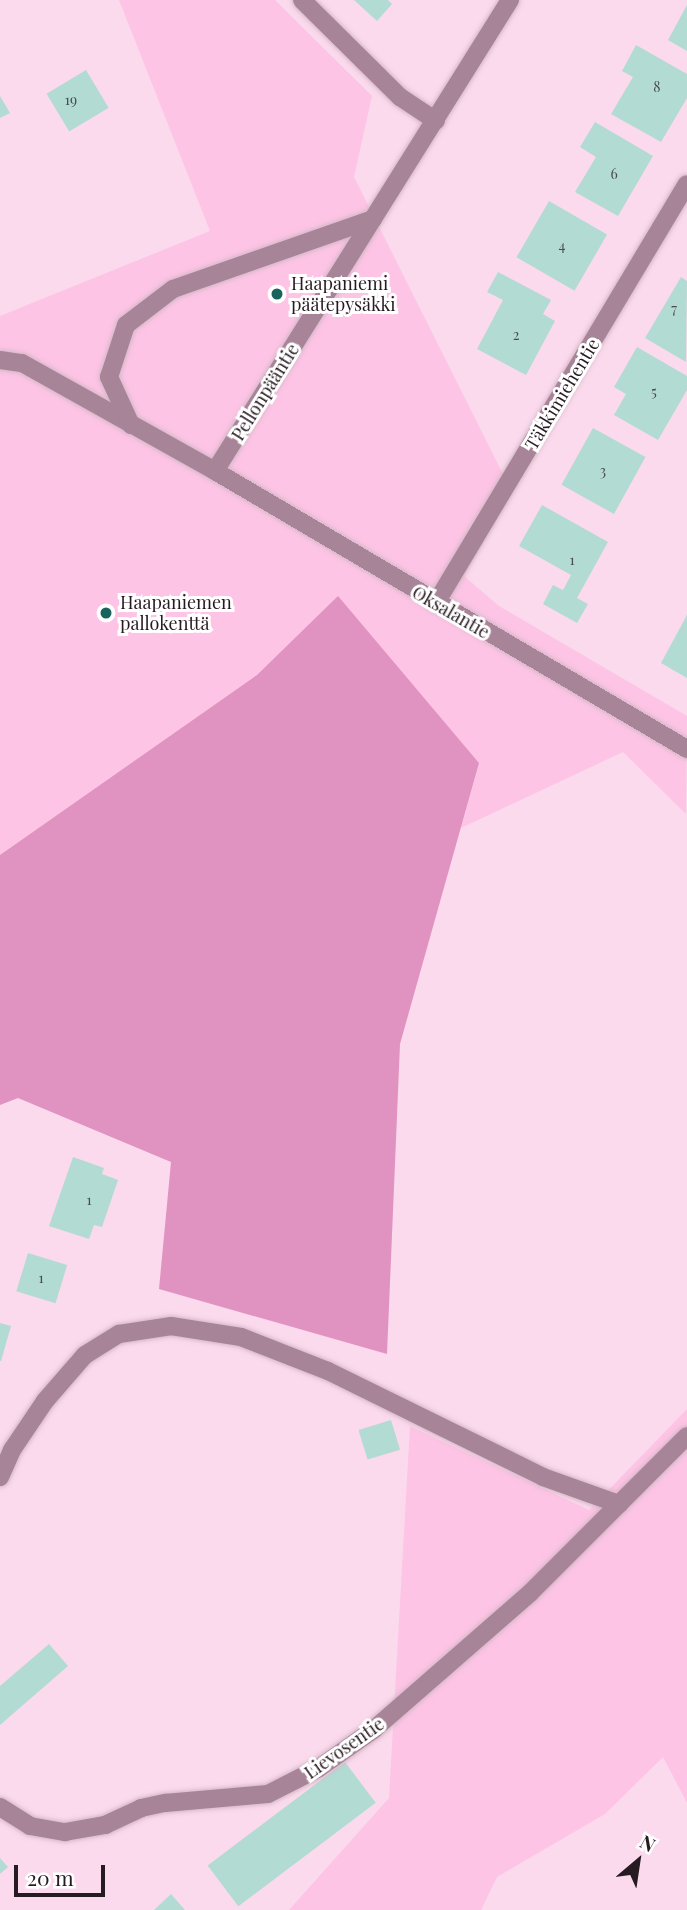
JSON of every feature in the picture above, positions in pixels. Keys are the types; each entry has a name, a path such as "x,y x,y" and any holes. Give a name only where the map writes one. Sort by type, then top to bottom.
{"street":[{"path":"302,0 400,97 436,121"},
{"name":"Pellonpääntie","path":"215,471 510,0"},
{"name":"Täkkimiehentie","path":"436,603 687,184"},
{"path":"131,425 109,377 126,325 173,289 373,219"},
{"path":"0,360 22,363 215,471"},
{"name":"Oksalantie","path":"215,471 687,750"},
{"path":"0,1477 39,1411 85,1355 119,1334 172,1326 241,1337 328,1371 543,1477 619,1504"},
{"name":"Lievosentie","path":"0,1807 30,1826 65,1832 105,1825 141,1808 165,1803 268,1794 319,1768 373,1730 530,1593 687,1436"}],"shaded area":[{"path":"119,0 275,0 372,96 354,177 512,492 464,576 499,606 687,716 686,814 623,752 461,828 479,763 338,597 257,675 0,855 0,316 210,231"},
{"path":"338,596 479,763 400,1044 387,1354 159,1289 171,1162 18,1098 0,1105 0,855 257,675"},
{"path":"687,1409 687,1803 663,1757 605,1814 497,1877 481,1910 289,1910 389,1798 410,1426 589,1510"}],"building":[{"path":"354,0 388,0 392,4 377,21"},
{"path":"687,5 687,51 668,40"},
{"path":"636,45 687,74 687,98 661,142 611,114 633,77 622,71"},
{"path":"86,70 109,108 69,131 47,94"},
{"path":"0,96 10,113 0,118"},
{"path":"595,122 653,156 618,216 575,192 596,157 580,147"},
{"path":"549,201 607,234 575,291 516,257"},
{"path":"498,272 551,300 543,314 555,321 526,375 477,349 503,300 487,292"},
{"path":"681,277 687,281 686,362 645,338"},
{"path":"637,347 687,376 687,390 658,440 614,415 626,394 614,387"},
{"path":"593,428 645,457 614,514 561,485"},
{"path":"542,505 608,542 577,598 588,604 577,623 543,604 553,585 563,590 571,575 519,546"},
{"path":"687,615 687,678 661,663"},
{"path":"73,1157 104,1168 102,1174 118,1180 102,1227 94,1225 89,1239 49,1226"},
{"path":"28,1253 67,1265 56,1303 16,1291"},
{"path":"0,1323 11,1326 1,1361 0,1361"},
{"path":"391,1420 400,1450 368,1460 358,1430"},
{"path":"49,1644 68,1666 0,1725 0,1686"},
{"path":"345,1762 376,1803 238,1906 208,1866"},
{"path":"0,1858 8,1867 0,1874"},
{"path":"171,1894 185,1910 154,1910"}],"place":[{"name":"Haapaniemi päätepysäkki","path":"277,294"},
{"name":"Haapaniemen pallokenttä","path":"106,613"}]}
